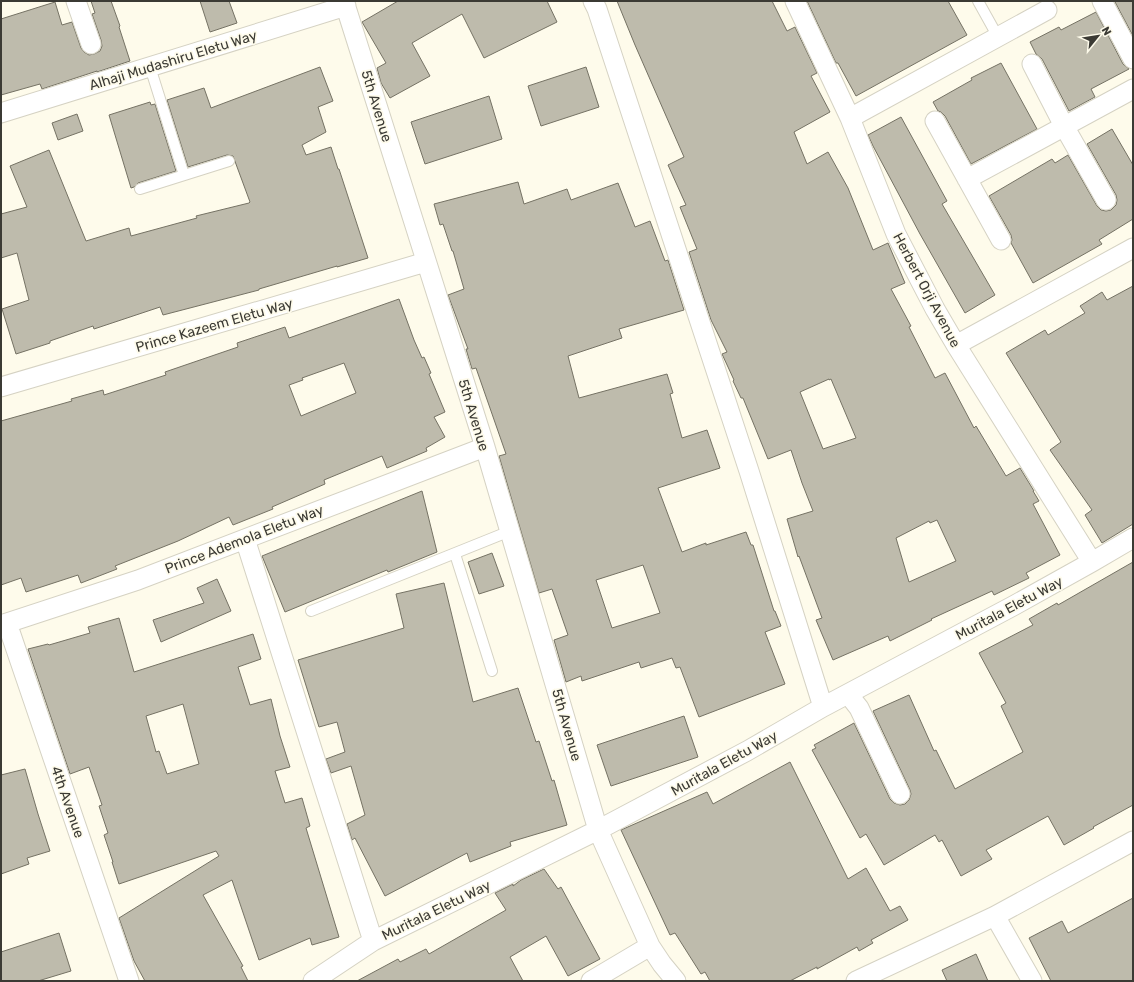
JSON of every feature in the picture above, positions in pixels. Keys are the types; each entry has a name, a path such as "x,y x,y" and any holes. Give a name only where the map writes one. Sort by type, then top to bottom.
{"street":[{"path":"76,1 91,44"},
{"name":"Herbert Orji Avenue","path":"795,1 850,118 896,234 935,309 1092,562"},
{"path":"1102,1 1133,59"},
{"name":"Alhaji Mudashiru Eletu Way","path":"1,113 345,4"},
{"name":"5th Avenue","path":"345,4 485,447 598,830 650,946 676,981"},
{"path":"595,5 749,471 823,707"},
{"path":"850,118 1047,10"},
{"path":"1032,64 1064,126 1106,200"},
{"path":"967,179 1133,89"},
{"path":"935,121 1001,240"},
{"path":"956,345 1133,248"},
{"name":"Prince Kazeem Eletu Way","path":"1,387 426,262"},
{"name":"Prince Ademola Eletu Way","path":"4,624 138,580 485,447"},
{"name":"Muritala Eletu Way","path":"313,981 373,941 598,830 747,751 823,707 1013,606 1133,538"},
{"path":"245,539 373,941"},
{"name":"4th Avenue","path":"4,624 129,981"},
{"path":"848,694 859,708 900,794"},
{"path":"856,981 995,916 1133,842"},
{"path":"995,916 1032,981"},
{"path":"591,981 650,946"}],"lane":[{"path":"978,1 998,37"},
{"path":"150,67 184,175"},
{"path":"140,189 228,161"},
{"path":"311,611 510,532"},
{"path":"455,554 492,672"}],"building":[{"path":"91,1 111,1 130,61 42,89 40,84 1,95 1,19 55,2 62,25 72,22 81,48 89,55 94,54 100,51 102,46 92,14 95,13"},
{"path":"200,1 229,1 237,23 210,32"},
{"path":"398,1 547,1 557,22 484,58 462,14 412,43 430,76 390,98 381,83 377,68 386,63 362,22"},
{"path":"617,1 772,1 787,31 795,27 817,73 811,76 830,112 794,132 807,164 828,152 848,188 873,250 888,243 905,283 891,289 911,326 909,327 935,378 945,373 974,428 976,426 1006,476 1020,468 1039,501 1033,504 1060,555 1026,573 1029,578 994,595 992,591 931,619 932,620 890,641 888,636 833,660 816,620 822,618 799,556 798,557 787,519 813,511 791,450 768,459 743,398 741,398 722,354 727,352 711,320 689,252 697,249 680,207 686,205 668,165 684,157","holes":["831,379 856,438 823,449 800,392","937,520 956,561 909,582 896,538 929,521 930,523"]},
{"path":"807,1 948,1 967,35 856,96 838,63 836,63"},
{"path":"1133,1 1133,36 1115,2"},
{"path":"1096,12 1123,64 1129,69 1091,89 1095,97 1069,111 1042,59 1036,54 1030,42 1059,27 1061,30"},
{"path":"1001,63 1037,129 971,164 945,116 938,111 933,102 972,80 971,78"},
{"path":"320,67 333,101 318,107 326,132 302,145 306,155 331,147 368,258 259,290 163,315 160,307 94,329 93,326 50,341 50,343 16,354 2,309 29,300 17,253 1,258 1,214 27,207 10,166 49,150 86,241 129,228 131,236 197,218 196,216 249,203 250,202 233,156 227,155 188,167 167,100 204,88 211,108"},
{"path":"586,67 599,107 541,126 528,86"},
{"path":"489,96 502,139 425,164 411,122"},
{"path":"150,102 151,105 155,104 176,171 138,183 131,188 109,115"},
{"path":"77,114 83,131 58,140 52,123"},
{"path":"901,117 947,201 942,204 995,295 965,313 920,234 868,135"},
{"path":"1112,129 1133,165 1133,219 1099,240 1102,244 1033,283 1011,243 1011,235 989,196 1052,159 1055,163 1068,155 1097,206 1101,210 1111,210 1116,205 1116,195 1087,144"},
{"path":"518,182 524,204 567,189 571,200 618,183 635,227 650,221 665,261 668,260 684,310 619,329 622,338 568,356 579,398 667,374 673,393 670,394 682,438 707,430 720,468 658,488 682,552 706,543 706,545 746,532 751,545 753,545 774,611 781,626 765,632 785,684 699,717 680,667 676,668 672,658 641,668 639,662 582,681 581,676 566,682 554,640 568,635 552,589 539,593 499,456 506,454 476,368 472,369 466,349 468,349 448,295 464,289 453,251 443,224 440,225 434,204","holes":["643,565 660,613 612,628 596,580"]},
{"path":"1133,286 1133,524 1102,543 1085,515 1092,510 1050,450 1061,442 1006,353 1045,330 1048,335 1085,313 1080,306 1102,292 1107,300"},
{"path":"399,299 414,340 431,373 429,374 445,412 434,417 445,437 426,448 427,451 387,468 382,456 324,480 325,484 272,507 273,509 233,525 229,517 178,541 115,566 117,569 81,583 78,575 26,592 21,578 1,585 1,421 72,401 71,399 103,390 104,395 166,375 165,372 238,347 237,343 285,327 289,338","holes":["344,363 356,393 301,416 289,385 303,380 302,378"]},
{"path":"422,491 437,552 388,572 387,570 285,612 262,556"},
{"path":"492,553 504,586 479,594 468,562"},
{"path":"1133,562 1133,805 1064,845 1048,816 986,850 992,859 961,876 942,840 939,842 935,835 884,865 866,834 860,838 812,750 816,748 814,745 854,723 890,799 894,803 900,805 905,804 909,800 911,794 910,790 873,711 909,695 934,751 936,750 955,789 1023,752 1001,706 1006,703 979,653 1033,625 1029,619 1057,603 1058,605"},
{"path":"217,579 231,611 161,642 153,620 204,603 197,588"},
{"path":"444,583 473,702 518,688 536,742 539,741 552,781 554,780 567,825 510,842 511,846 470,862 467,853 385,896 355,838 352,840 347,824 365,815 351,766 331,773 326,759 345,752 337,722 319,727 298,660 404,628 396,594"},
{"path":"119,618 134,672 253,634 261,659 238,667 250,705 271,699 280,736 290,767 275,771 285,803 302,798 310,826 306,828 339,937 312,945 310,938 259,960 232,880 203,895 243,966 241,967 248,981 145,981 134,961 119,918 219,856 216,851 119,884 104,835 108,833 99,806 102,805 89,767 70,774 28,649 49,645 90,633 88,627","holes":["183,704 199,764 167,774 159,751 156,752 146,716"]},
{"path":"684,716 698,757 611,786 597,745"},
{"path":"790,762 848,879 866,868 890,911 900,906 908,920 871,940 873,943 859,951 857,947 817,969 817,967 790,981 710,981 705,972 701,974 675,933 670,935 621,830 707,792 713,804"},
{"path":"25,769 50,851 27,858 29,864 1,874 1,775"},
{"path":"544,869 558,889 561,887 600,959 568,976 546,936 510,957 523,981 357,981 398,959 400,962 426,949 429,954 506,910 495,893 513,884 513,886 521,880"},
{"path":"1133,898 1133,981 1051,981 1029,938 1062,921 1068,933"},
{"path":"59,933 71,971 38,981 1,981 1,952"},
{"path":"976,954 988,981 947,981 942,970"}]}
